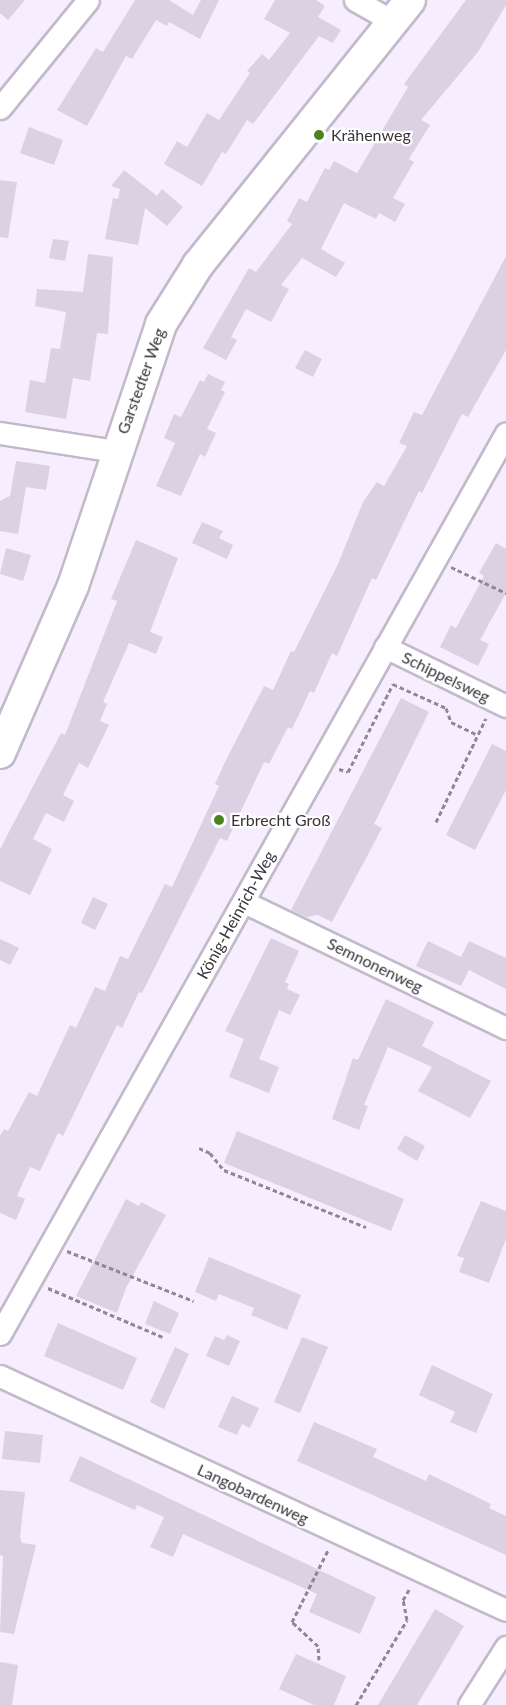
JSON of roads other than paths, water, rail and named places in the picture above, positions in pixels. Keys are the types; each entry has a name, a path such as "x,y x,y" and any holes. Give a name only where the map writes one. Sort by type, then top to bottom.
{"main road":[{"name":"Garstedter Weg","path":"0,753 73,586 116,451 161,324 198,265 402,11"}],"street":[{"path":"0,108 88,0"},
{"path":"355,0 402,11"},
{"path":"0,433 116,451"},
{"name":"König-Heinrich-Weg","path":"0,1334 506,433"},
{"name":"Schippelsweg","path":"385,647 500,703"},
{"name":"Semnonenweg","path":"244,902 506,1028"},
{"name":"Langobardenweg","path":"0,1376 337,1533 422,1568 506,1610"},
{"path":"474,1703 506,1647"}],"place":[{"name":"Krähenweg","path":"319,135"},
{"name":"Erbrecht Groß","path":"219,820"}]}
